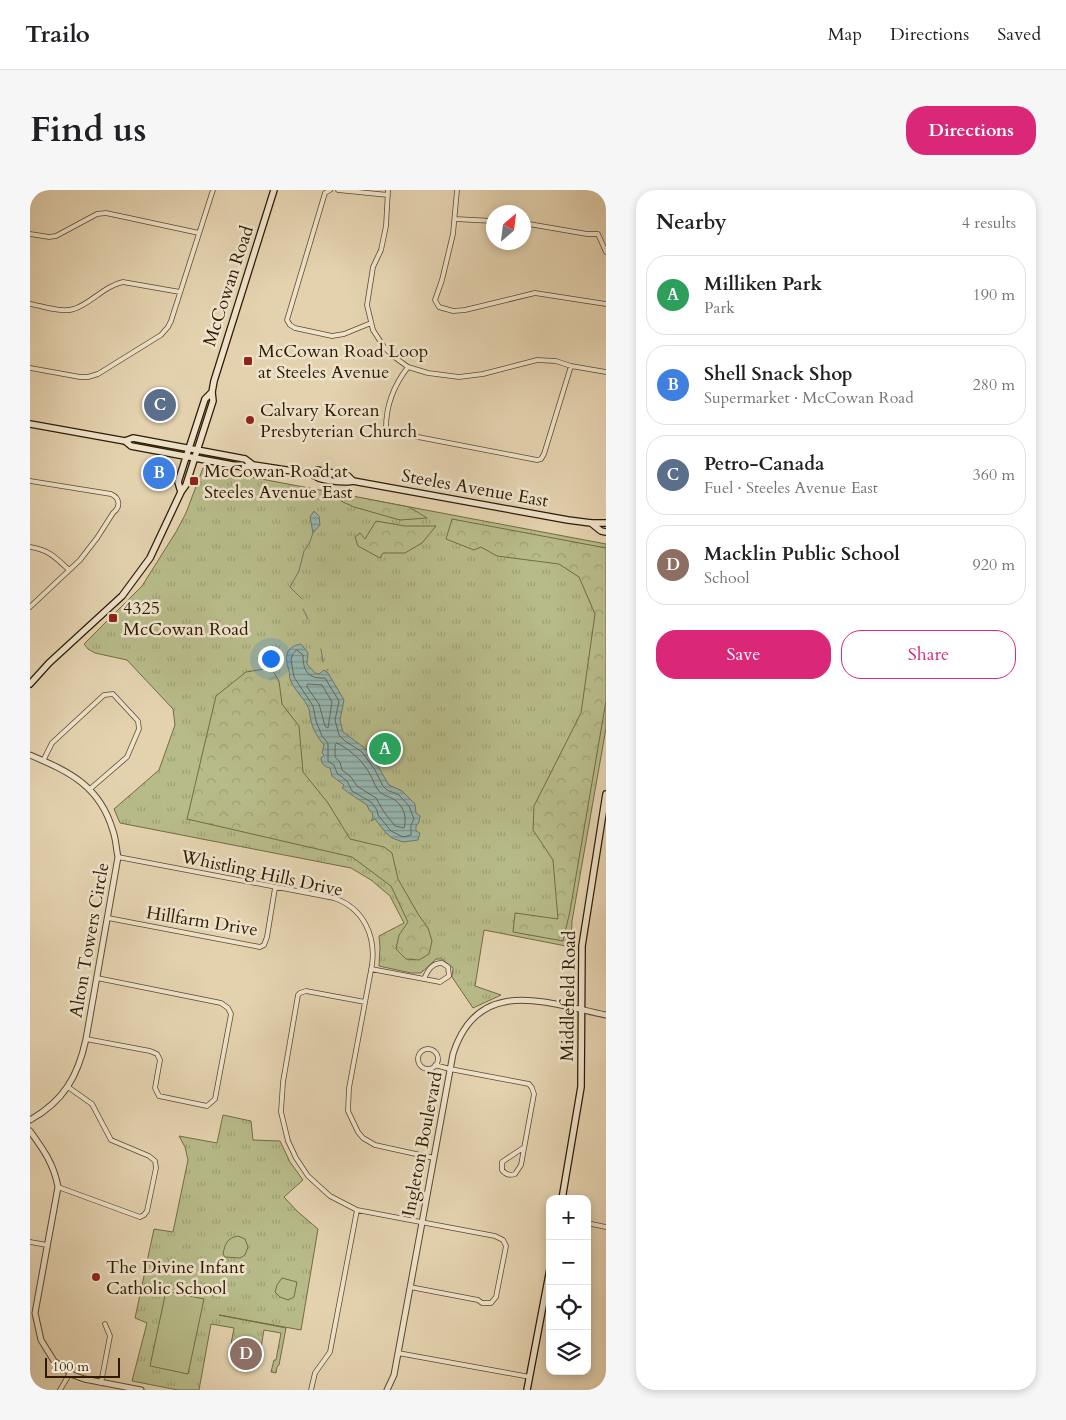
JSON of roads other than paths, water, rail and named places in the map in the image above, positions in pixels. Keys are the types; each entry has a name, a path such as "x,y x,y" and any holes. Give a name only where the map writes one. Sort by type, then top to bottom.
{"main road":[{"name":"McCowan Road","path":"30,684 124,595 150,558 186,485 213,401 212,392 274,190"},
{"name":"McCowan Road","path":"181,492 178,482 188,448 205,399 212,392"},
{"name":"Steeles Avenue East","path":"30,424 125,441 131,446 243,467 252,465 312,474 315,478 346,483 353,481 466,503 591,523 606,523"},
{"name":"Steeles Avenue East","path":"125,441 133,438 188,448 245,459 252,465"},
{"name":"Steeles Avenue East","path":"591,523 606,532"},
{"name":"Middlefield Road","path":"563,1195 581,1086 582,946 603,830 606,794"},
{"path":"527,1390 547,1285"}],"street":[{"path":"30,368 88,377 98,374 163,333 170,324 213,190"},
{"path":"330,190 325,194 288,320 290,325 295,328 332,336 344,334 371,323"},
{"path":"338,190 388,192 381,250 373,267 367,305 373,330 384,347 408,367 428,373 459,377 482,374 537,360 556,361 571,366 606,372"},
{"path":"457,190 456,219 442,280 435,300 439,307 453,311 464,310 535,293 606,304"},
{"path":"30,234 49,237 56,236 97,214 106,214 199,232"},
{"path":"456,219 486,221"},
{"path":"531,224 587,234 598,234 606,252"},
{"path":"30,304 61,309 74,308 114,284 123,282 180,292"},
{"path":"408,367 395,387 389,404 386,428 392,432 538,460 544,454 571,366"},
{"path":"30,480 111,494 117,499 119,504 117,510 89,549 30,607"},
{"path":"30,547 46,550 69,570"},
{"path":"43,761 54,741 104,694 113,694 138,721 139,727 127,756 90,790"},
{"name":"Alton Towers Circle","path":"30,756 71,774 99,800 110,821 118,858 86,1039 78,1068 68,1087 52,1105 30,1120"},
{"name":"Whistling Hills Drive","path":"118,858 334,898 353,908 371,935 373,949 348,1095 348,1111 351,1120 363,1138 375,1145 434,1158"},
{"name":"Hillfarm Drive","path":"108,918 260,947 264,945 267,937 275,888"},
{"path":"371,969 424,979 443,981 449,976 448,967 442,963 434,964 427,971 424,979"},
{"path":"86,1039 150,1051 156,1054 160,1060 155,1088 159,1096 207,1106 215,1099 230,1014 226,1006 221,1003 97,978"},
{"path":"365,1002 309,992 298,995 281,1099 283,1123 293,1153 303,1169 325,1193 357,1210 500,1237 506,1243 496,1297 490,1303 482,1303 478,1300 410,1287"},
{"name":"Ingleton Boulevard","path":"387,1390 394,1375 450,1070 455,1048 462,1032 476,1017 496,1004 516,999 531,1000 606,1015"},
{"path":"435,1065 437,1059 435,1053 430,1050 421,1052 418,1060 421,1066 429,1068 435,1065 450,1070 529,1084 534,1094 521,1165 518,1172 512,1175 505,1173 501,1166 502,1162 523,1148"},
{"path":"58,1187 140,1217 147,1211 156,1168 155,1161 149,1156 111,1140 92,1104 68,1087"},
{"path":"30,1131 50,1160 58,1187 34,1305 43,1345 54,1361 70,1373 84,1379 141,1390"},
{"path":"311,1390 315,1373 330,1352 357,1210"},
{"path":"591,1224 606,1227"},
{"path":"30,1242 47,1245"},
{"path":"102,1382 110,1336 105,1324"},
{"path":"398,1352 530,1377"},
{"path":"60,1390 70,1373"}],"water":[{"path":"314,511 319,516 320,525 313,533 310,517"},
{"path":"301,644 308,653 307,664 315,673 319,674 324,670 328,673 344,700 340,720 343,732 366,749 389,785 402,791 415,804 416,813 420,816 416,826 416,831 420,833 418,840 403,842 392,838 375,819 371,821 373,817 372,812 367,805 342,788 344,785 332,776 330,768 323,764 321,758 324,755 322,753 324,745 313,728 309,709 294,687 287,662 289,650 295,645"}],"waterway":[{"path":"302,599 290,587 299,571 304,551 313,533"},
{"path":"303,609 308,619"},
{"path":"321,649 323,662"}],"place":[{"name":"McCowan Road Loop at Steeles Avenue","path":"248,361"},
{"name":"Petro-Canada","path":"160,405"},
{"name":"Calvary Korean Presbyterian Church","path":"250,420"},
{"name":"Shell Snack Shop","path":"159,473"},
{"name":"McCowan Road at Steeles Avenue East","path":"194,481"},
{"name":"4325 McCowan Road","path":"113,618"},
{"name":"Milliken Park","path":"385,749"},
{"name":"The Divine Infant Catholic School","path":"96,1277"},
{"name":"Macklin Public School","path":"246,1354"}]}
